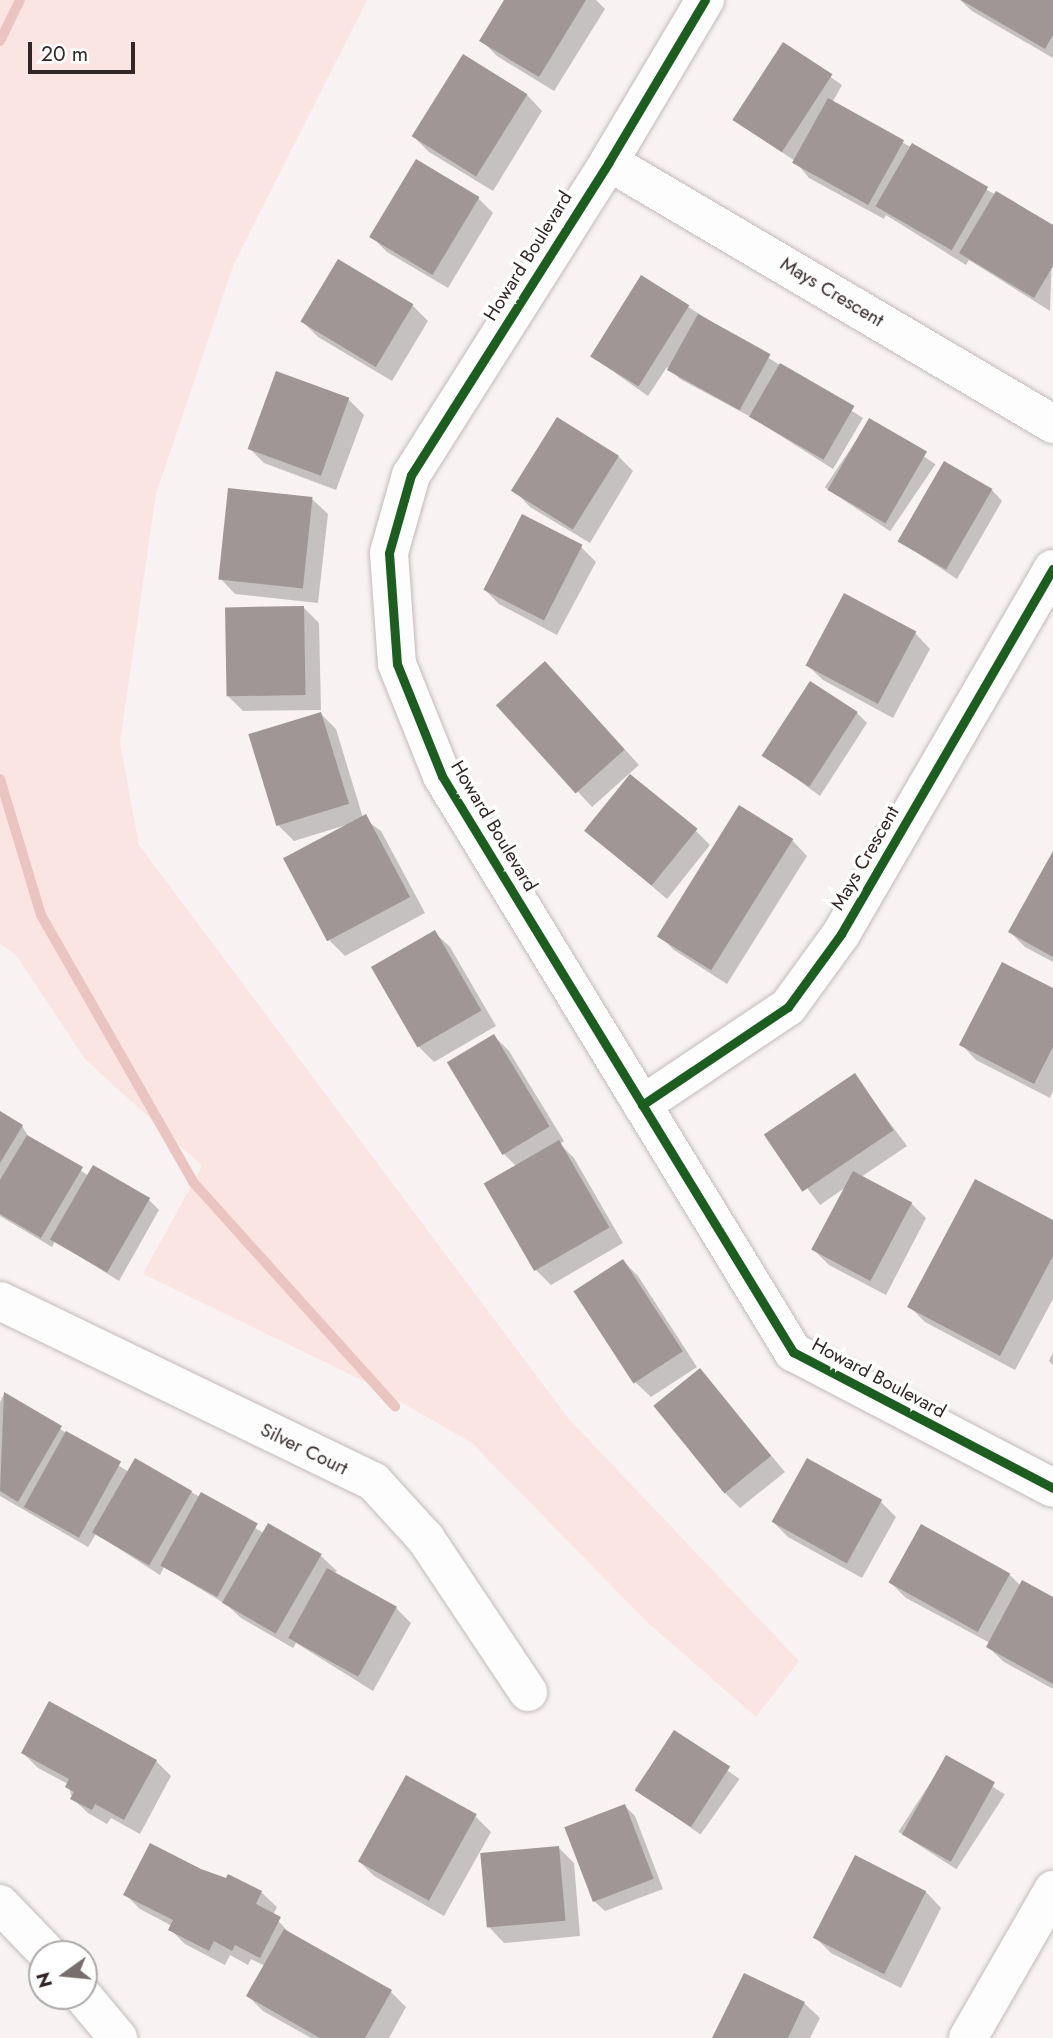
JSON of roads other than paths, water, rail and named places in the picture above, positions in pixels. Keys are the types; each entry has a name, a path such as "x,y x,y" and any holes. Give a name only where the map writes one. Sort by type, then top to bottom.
{"street":[{"name":"Howard Boulevard","path":"705,0 609,162 411,475 389,553 397,664 442,776 793,1352 1053,1488"},
{"name":"Mays Crescent","path":"609,162 1053,424"},
{"name":"Mays Crescent","path":"642,1105 788,1007 841,934 1053,569"},
{"name":"Silver Court","path":"0,1301 374,1482 426,1539 528,1692"},
{"path":"968,2038 1053,1890"},
{"path":"0,1904 35,1940"},
{"path":"95,2010 118,2038"}],"waterway":[{"path":"0,41 20,0"},
{"path":"0,779 41,915 193,1182 395,1406"}]}
